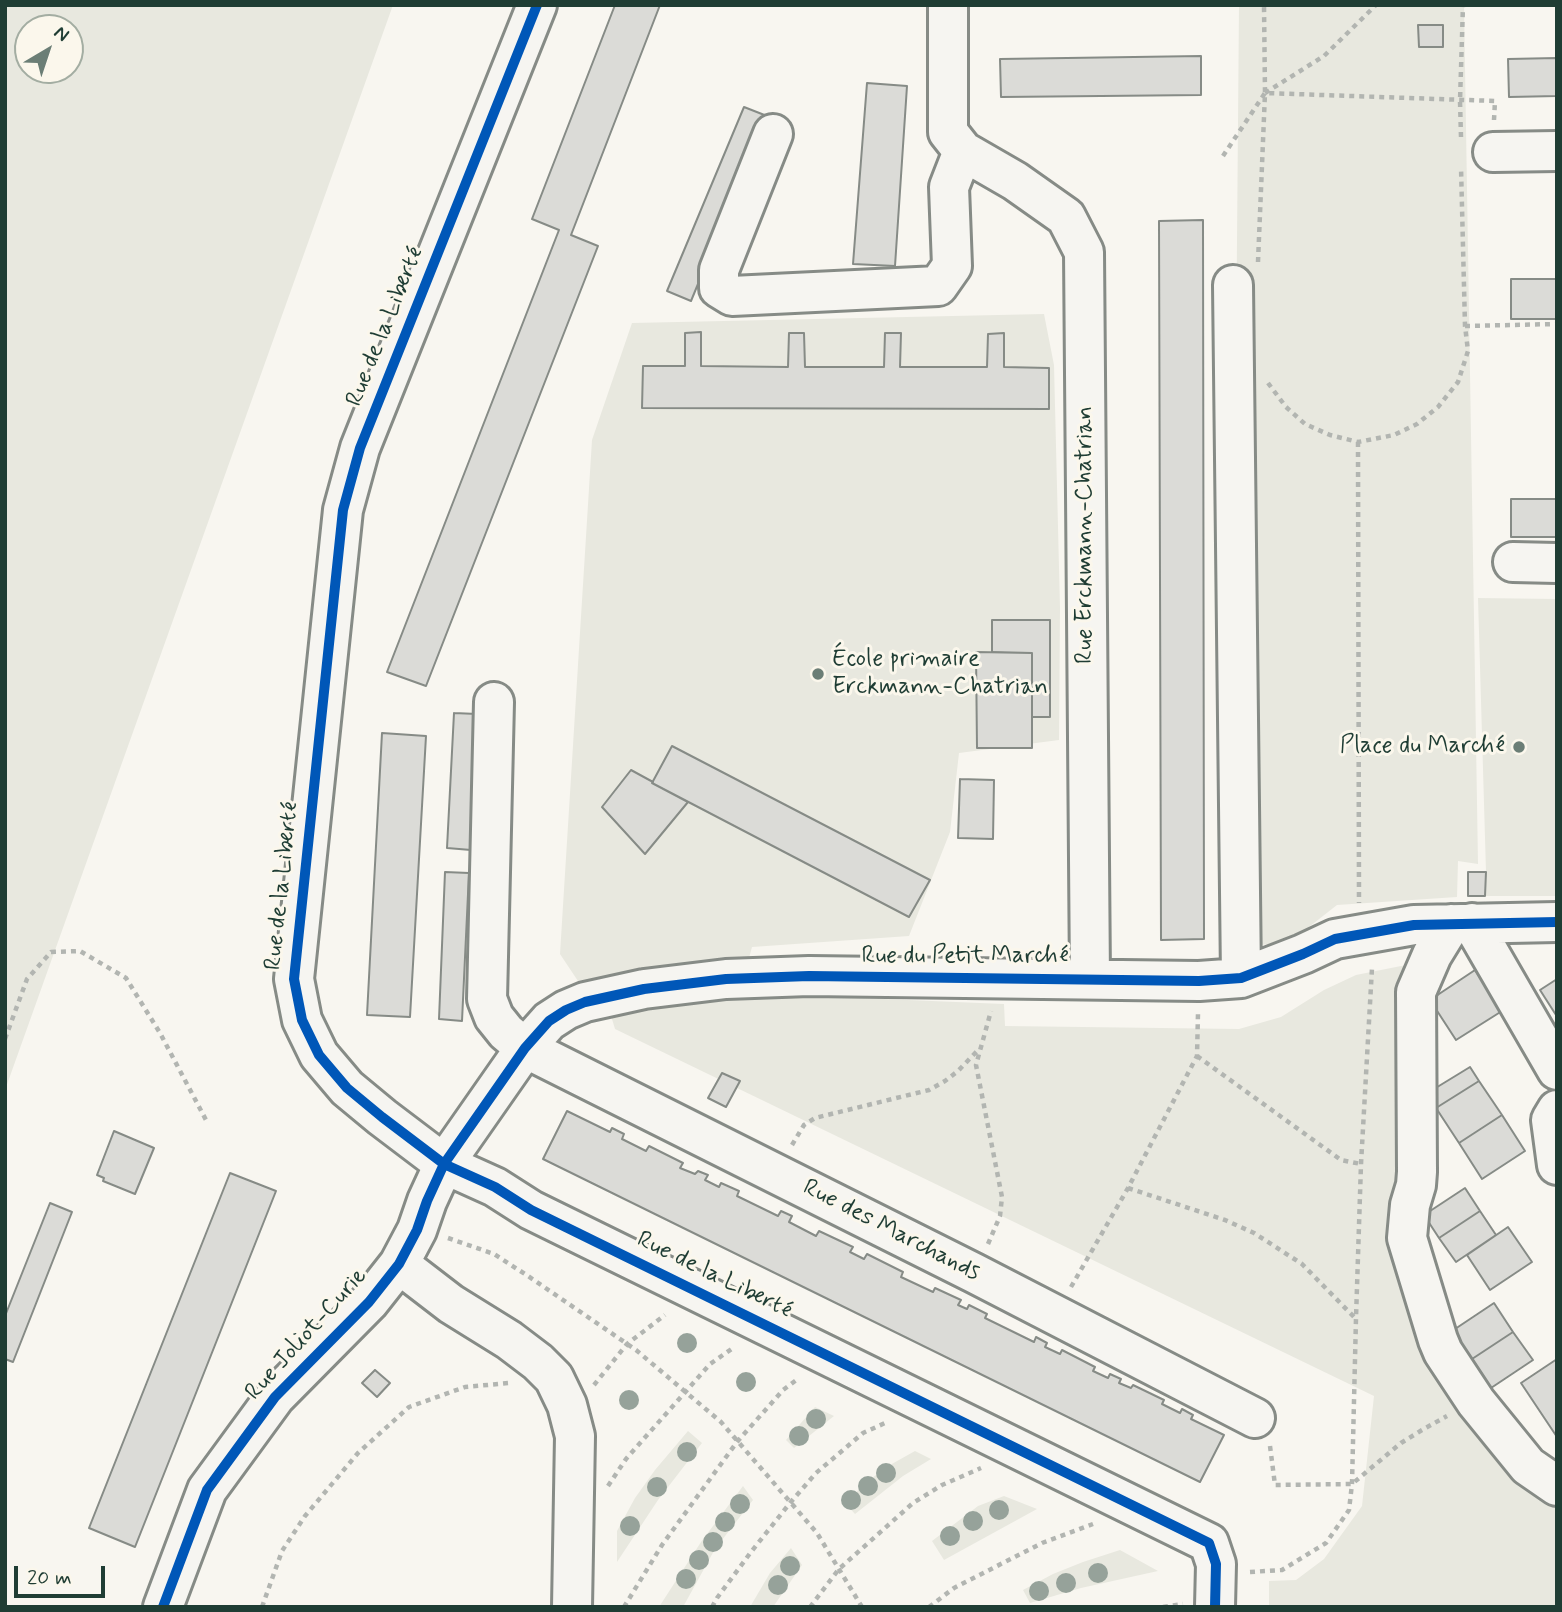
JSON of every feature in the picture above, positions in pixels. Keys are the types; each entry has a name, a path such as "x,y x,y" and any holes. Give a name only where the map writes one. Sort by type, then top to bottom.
{"street":[{"name":"Rue de la Liberté","path":"537,5 360,448 343,510 294,979 302,1020 319,1055 347,1088 444,1164 495,1187 531,1210 1209,1543 1216,1564 1215,1603"},
{"path":"773,134 719,270 719,288 732,296 938,286 952,266 949,187 963,151 948,132 948,5"},
{"name":"Rue Erckmann-Chatrian","path":"963,151 1015,181 1066,217 1084,252 1090,979"},
{"path":"1472,153 1557,151"},
{"path":"1241,978 1245,278"},
{"path":"1513,562 1557,563"},
{"name":"Rue des Marchands","path":"494,702 487,999 494,1017 506,1032 525,1048 974,1273 1255,1418"},
{"name":"Rue du Petit Marché","path":"444,1164 525,1048 548,1021 585,1002 644,989 726,979 809,976 1199,981 1241,978 1335,939 1415,925 1557,922"},
{"path":"1557,1070 1461,923 1432,956 1416,992 1417,1172 1407,1238 1437,1340 1443,1352 1476,1402 1528,1466 1557,1486"},
{"path":"1557,1110 1552,1121 1557,1165"},
{"name":"Rue Joliot-Curie","path":"163,1607 206,1490 275,1397 369,1302 398,1264 417,1230 444,1164"},
{"path":"398,1264 451,1304 509,1340 554,1378 567,1405 575,1436 572,1607"}],"path":[{"path":"1245,278 1265,93 1264,5"},
{"path":"1223,156 1265,93 1324,56 1377,5"},
{"path":"1266,380 1286,407 1305,425 1358,442 1394,435 1417,425 1438,407 1458,382 1468,351 1465,326 1472,153 1460,101 1463,5"},
{"path":"1265,93 1495,101 1472,153"},
{"path":"1465,326 1557,324"},
{"path":"1240,1572 1282,1570 1326,1544 1349,1510 1352,1484 1367,934 1358,442"},
{"path":"5,1039 27,979 51,952 80,951 126,978 160,1033 206,1120"},
{"path":"974,1273 1000,1216 1002,1197 976,1065 988,1020 1004,979"},
{"path":"1055,1315 1128,1188 1197,1056 1199,981"},
{"path":"776,1173 804,1125 815,1118 929,1090 945,1082 980,1049"},
{"path":"1197,1056 1341,1160 1361,1164"},
{"path":"1128,1188 1225,1220 1254,1233 1302,1264 1356,1318"},
{"path":"417,1230 494,1254 627,1344 721,1422 817,1533 862,1607"},
{"path":"591,1389 627,1344 668,1313"},
{"path":"604,1492 626,1459 710,1364 738,1345"},
{"path":"624,1607 662,1545 737,1442 783,1390 800,1377"},
{"path":"262,1607 282,1551 305,1516 358,1453 409,1407 465,1387 554,1378"},
{"path":"1275,1485 1352,1484 1385,1455 1422,1430 1476,1402"},
{"path":"712,1607 790,1503 816,1474 863,1433 887,1422"},
{"path":"810,1607 839,1569 913,1503 942,1485 985,1466"},
{"path":"929,1607 954,1588 1041,1543 1100,1522"},
{"path":"1163,1607 1215,1603"}],"shaded area":[{"path":"7,5 393,5 5,1090"},
{"path":"1239,5 1464,5 1478,864 1458,861 1457,897 1337,905 1291,941 1231,949"},
{"name":"École primaire Erckmann-Chatrian","path":"1044,314 1054,365 1060,608 1059,740 959,753 950,832 909,936 752,947 749,958 578,981 560,954 592,440 632,323"},
{"name":"Place du Marché","path":"1478,598 1557,599 1557,896 1485,896"},
{"path":"1417,965 1422,1329 1557,1501 1557,1607 1269,1607 1269,1581 1296,1580 1324,1559 1362,1506 1374,1396 615,1029 609,1009 687,993 835,997 1004,1004 1005,1026 1239,1029 1281,1017 1324,990 1356,975"},
{"path":"815,1407 834,1416 794,1448 786,1440"},
{"path":"688,1431 702,1443 658,1500 617,1562 617,1531 635,1498"},
{"path":"915,1451 931,1459 903,1476 855,1514 845,1503 869,1480"},
{"path":"743,1486 753,1500 715,1549 683,1607 659,1607 701,1542"},
{"path":"1004,1496 1037,1509 944,1560 932,1541 978,1506"},
{"path":"791,1548 802,1565 773,1607 750,1607 770,1573"},
{"path":"1120,1550 1158,1571 1081,1588 1030,1603 1023,1590 1053,1574"}],"building":[{"path":"615,5 660,5 571,235 598,246 426,686 387,672 559,230 532,219"},
{"path":"1418,25 1443,25 1443,47 1419,47"},
{"path":"1201,56 1201,95 1001,97 1000,59"},
{"path":"1557,58 1557,96 1509,97 1508,59"},
{"path":"867,83 907,86 895,266 853,264"},
{"path":"744,107 767,116 691,301 667,291"},
{"path":"1203,220 1204,939 1161,940 1159,221"},
{"path":"1511,279 1557,279 1557,319 1511,319"},
{"path":"701,332 701,366 788,367 789,333 804,333 805,367 884,367 885,333 901,333 900,367 987,367 988,334 1004,333 1004,367 1049,368 1049,409 642,408 643,366 685,366 685,333"},
{"path":"1511,499 1557,499 1557,537 1511,537"},
{"path":"992,620 1050,620 1050,717 1032,717 1032,653 992,652"},
{"path":"976,652 1032,653 1032,748 977,748"},
{"path":"454,713 477,714 471,850 447,848"},
{"path":"382,733 426,736 410,1017 367,1015"},
{"path":"672,746 930,880 909,917 652,783"},
{"path":"631,770 688,802 645,854 602,807"},
{"path":"960,779 994,780 993,839 958,838"},
{"path":"445,872 469,873 462,1021 439,1019"},
{"path":"1468,872 1486,872 1485,896 1468,896"},
{"path":"1475,970 1502,1011 1456,1040 1430,1000"},
{"path":"1557,979 1557,1015 1556,1015 1540,990"},
{"path":"1470,1067 1479,1081 1436,1108 1434,1089"},
{"path":"722,1073 740,1081 726,1107 708,1098"},
{"path":"1479,1081 1502,1115 1459,1143 1436,1108"},
{"path":"567,1111 610,1132 612,1128 624,1134 622,1139 646,1151 649,1146 683,1163 680,1168 695,1174 698,1171 708,1175 705,1180 719,1187 721,1183 739,1191 737,1196 778,1216 781,1211 792,1216 789,1222 816,1236 819,1231 853,1247 850,1252 864,1259 867,1254 903,1272 901,1277 933,1292 935,1288 961,1300 958,1305 967,1309 969,1305 987,1314 985,1318 1034,1342 1036,1337 1047,1343 1045,1347 1060,1354 1062,1350 1095,1367 1093,1371 1108,1378 1110,1374 1121,1379 1119,1383 1131,1388 1133,1385 1164,1400 1162,1404 1180,1413 1182,1409 1193,1415 1191,1419 1224,1435 1200,1482 543,1159"},
{"path":"1502,1115 1525,1151 1482,1179 1459,1143"},
{"path":"114,1131 154,1148 135,1194 103,1181 104,1178 97,1175"},
{"path":"230,1173 276,1191 135,1547 89,1528"},
{"path":"1465,1188 1480,1211 1439,1238 1424,1215"},
{"path":"50,1203 72,1212 13,1362 5,1359 5,1316"},
{"path":"1480,1211 1496,1235 1456,1262 1439,1238"},
{"path":"1508,1227 1532,1262 1490,1290 1467,1255"},
{"path":"1494,1303 1513,1332 1472,1359 1452,1331"},
{"path":"1513,1332 1533,1360 1491,1388 1472,1359"},
{"path":"1557,1359 1557,1437 1521,1383"},
{"path":"375,1370 390,1383 377,1397 362,1383"}],"cycle path":[{"path":"537,5 360,448 343,510 294,979 302,1020 319,1055 347,1088 444,1164 495,1187 531,1210 1209,1543 1216,1564 1215,1607"},
{"path":"163,1607 207,1490 275,1397 369,1302 399,1264 417,1230 444,1164 525,1048 549,1021 566,1010 585,1002 644,989 726,979 809,976 1199,981 1241,978 1335,939 1414,925 1557,922"}],"place":[{"name":"École primaire Erckmann-Chatrian","path":"818,674"},
{"name":"Place du Marché","path":"1519,747"}]}
